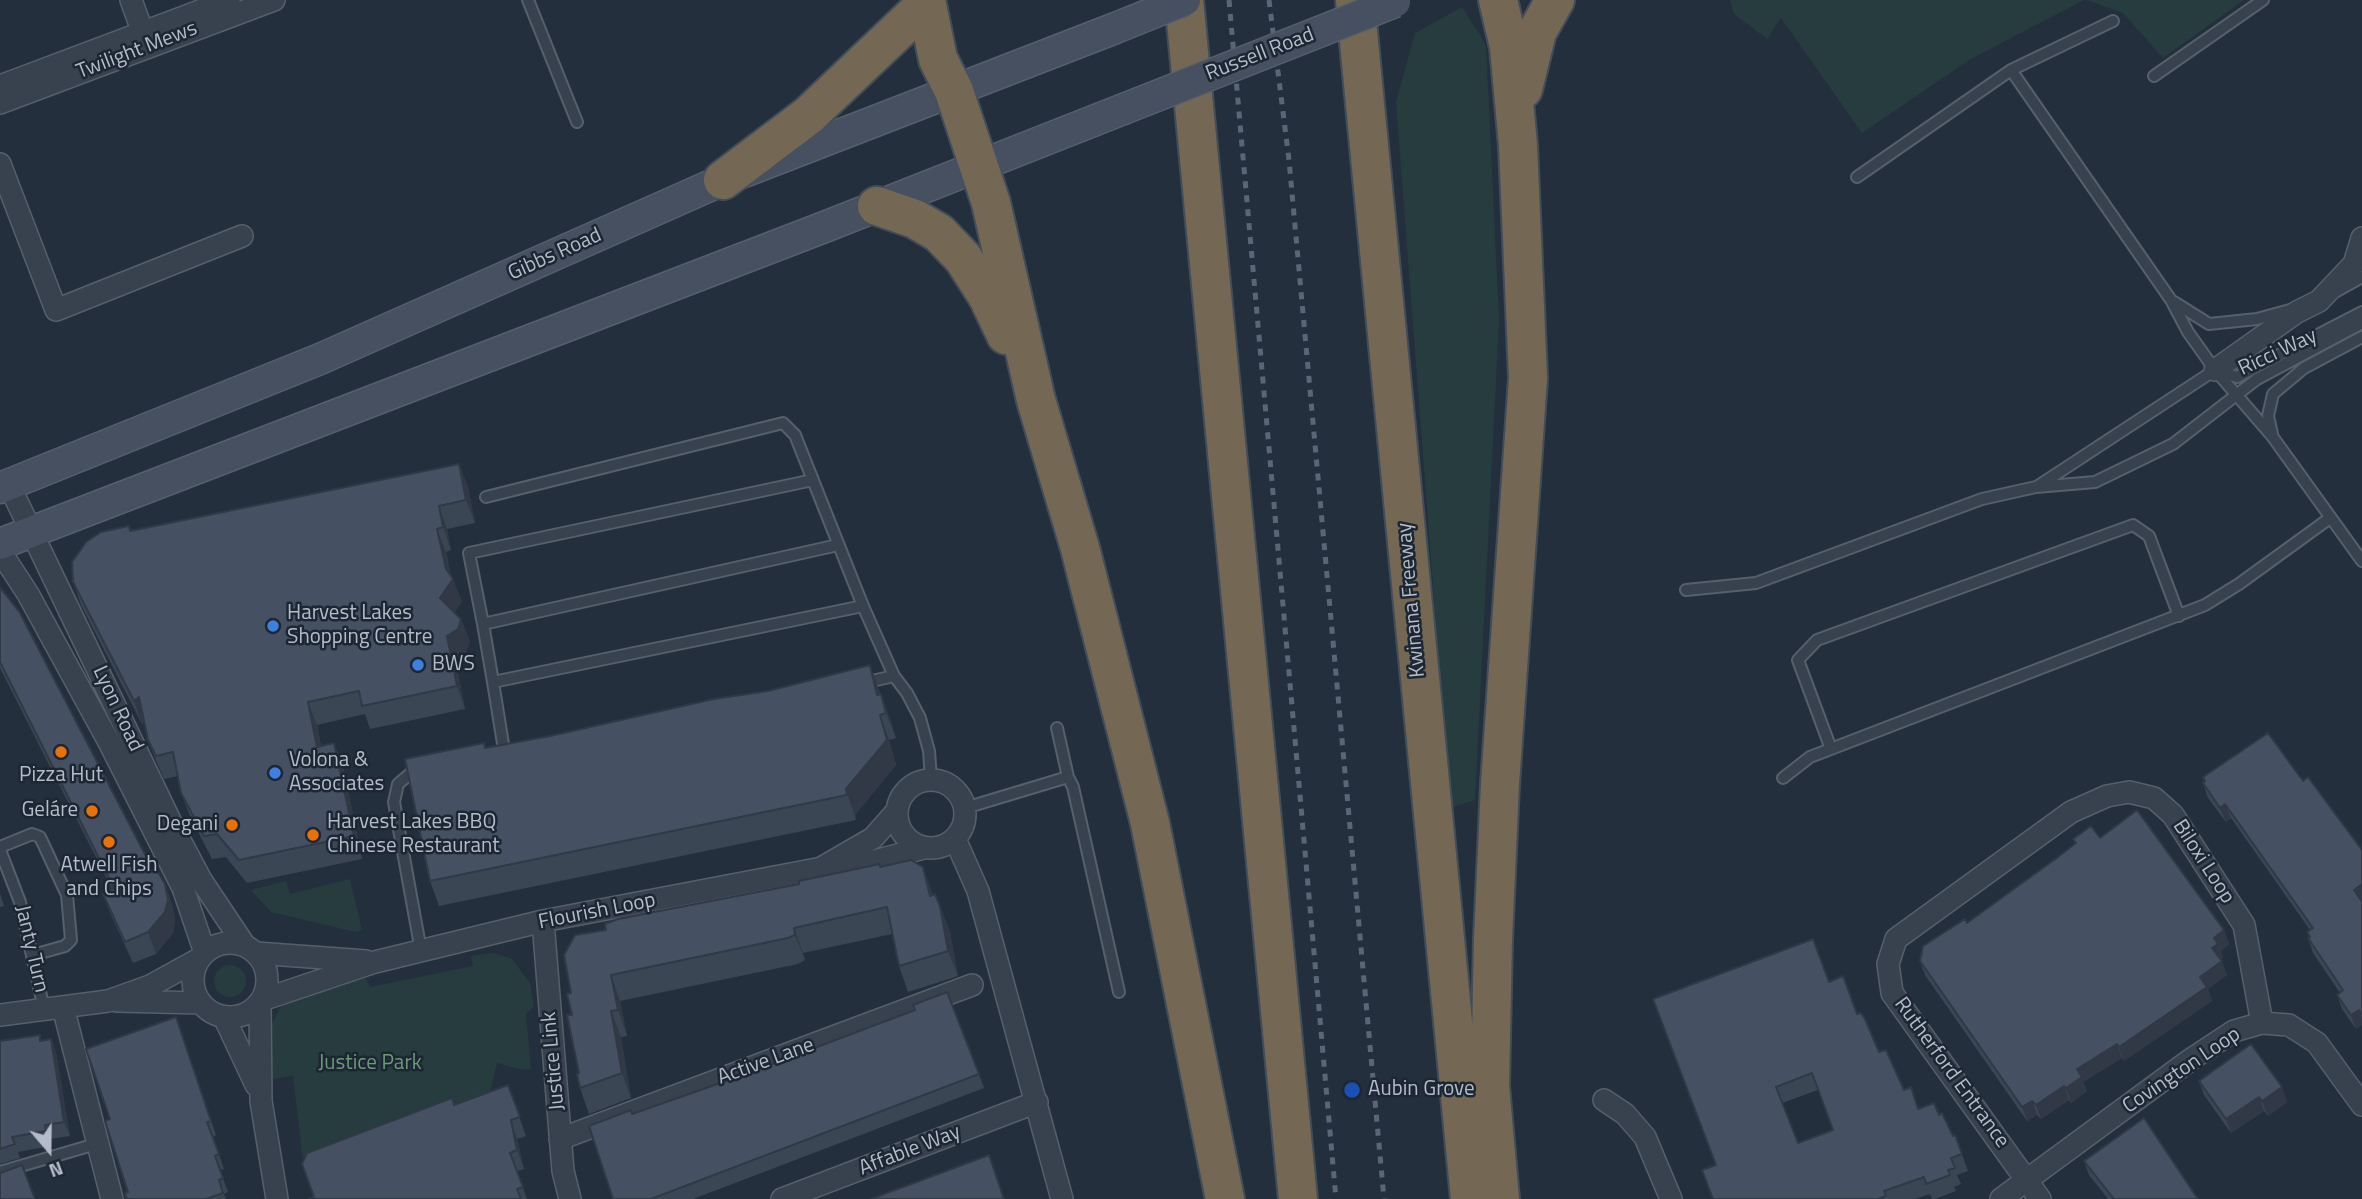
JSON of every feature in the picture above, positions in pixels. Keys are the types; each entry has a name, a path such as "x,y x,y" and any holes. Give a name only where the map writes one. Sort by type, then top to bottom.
{"highway":[{"path":"1185,0 1298,1199"},
{"name":"Kwinana Freeway","path":"1355,0 1470,1199"},
{"path":"1498,0 1509,47 1518,145 1528,378 1500,783 1493,939 1490,1086 1500,1199"},
{"path":"1518,145 1524,77 1537,32 1555,0"},
{"path":"926,2 938,59 954,91 979,165 1036,400 1080,548 1150,823 1225,1199"},
{"path":"723,180 809,115 926,2"},
{"path":"877,206 915,219 939,233 963,258 988,297 1036,400"}],"main road":[{"name":"Gibbs Road","path":"3,480 320,359 723,180 1185,0"},
{"name":"Russell Road","path":"979,165 1397,1"},
{"path":"0,544 979,165"}],"street":[{"path":"131,0 145,39"},
{"name":"Twilight Mews","path":"145,39 229,0"},
{"name":"Twilight Mews","path":"1,91 145,39 274,0"},
{"path":"0,164 56,310 242,236"},
{"name":"Ricci Way","path":"2319,301 2354,264 2362,238"},
{"path":"2215,370 2297,312 2319,301"},
{"name":"Lyon Road","path":"3,480 32,533 176,833 201,880 251,949"},
{"name":"Lyon Road","path":"0,551 35,606 110,744 183,888 202,956"},
{"path":"931,779 941,781 957,791 965,808 964,825 955,838 940,847 923,848 906,838 897,821 896,811 904,792 921,781 931,779"},
{"name":"Biloxi Loop","path":"1896,939 2071,812 2107,796 2129,792 2154,797 2173,815 2244,925 2262,1023"},
{"name":"Flourish Loop","path":"821,868 873,838 896,811"},
{"path":"955,838 978,891 1062,1199"},
{"name":"Flourish Loop","path":"261,1001 375,962 543,921 821,868 848,868 923,848"},
{"name":"Justice Link","path":"543,921 560,1139 568,1198"},
{"name":"Rutherford Entrance","path":"1896,939 1888,964 1892,993 2040,1199"},
{"path":"108,1001 150,986 224,943 251,949 267,975 261,1001 261,1101 277,1199"},
{"name":"Flourish Loop","path":"251,949 375,962"},
{"path":"201,1003 193,981 202,956"},
{"name":"Active Lane","path":"560,1139 972,985"},
{"path":"0,1015 108,1001 153,1005 201,1003 224,1017 244,1054 261,1101"},
{"path":"224,1017 244,1014 261,1001"},
{"path":"53,1008 112,1199"},
{"name":"Covington Loop","path":"2001,1199 2190,1060 2234,1031 2262,1023 2289,1025 2317,1043 2362,1105"},
{"path":"1604,1100 1625,1114 1645,1137 1671,1199"},
{"name":"Affable Way","path":"782,1199 1037,1102"}],"lane":[{"path":"528,0 577,122"},
{"path":"2154,76 2263,0"},
{"path":"1857,177 2011,70 2113,20"},
{"path":"2011,70 2171,300"},
{"path":"2319,301 2362,277"},
{"name":"Ricci Way","path":"2171,300 2209,324 2258,319 2319,301"},
{"name":"Ricci Way","path":"2171,300 2188,332 2215,370 2237,377 2362,312"},
{"path":"1686,590 1756,583 1982,499 2036,487 2095,482 2173,444 2236,393 2362,323"},
{"path":"2272,436 2268,416 2273,394 2304,368 2362,337"},
{"path":"2036,487 2215,370 2272,436 2362,561"},
{"path":"486,498 783,423 795,435 863,606 894,676 920,719 929,751 931,779"},
{"path":"504,750 469,553 813,480"},
{"path":"1783,778 1810,757 2205,605 2239,584 2330,518"},
{"path":"1830,750 1798,660 1817,640 2133,525 2149,536 2179,616"},
{"path":"483,624 838,545"},
{"path":"493,682 863,606"},
{"path":"856,685 894,676"},
{"path":"1056,728 1073,787 1119,992"},
{"path":"492,751 517,750"},
{"path":"421,951 394,802 398,784 410,772 435,761"},
{"path":"965,808 1068,777"},
{"path":"0,848 32,834 40,837 67,895 71,940 65,946 33,955"},
{"name":"Janty Turn","path":"0,848 16,885 33,955 53,1008"},
{"path":"0,1172 96,1144"}],"green space":[{"path":"1730,0 2084,0 1969,60 1862,133 1781,18 1767,39 1734,14"},
{"path":"2087,0 2244,0 2163,58 2123,13"},
{"path":"1462,7 1486,45 1499,319 1475,800 1450,808 1396,102 1415,33"},
{"path":"350,879 362,930 356,932 271,912 251,890 286,881 290,894"},
{"name":"Justice Park","path":"494,953 512,959 530,983 534,1007 526,1014 531,1069 523,1070 497,1063 488,1101 306,1169 293,1076 272,1079 271,1027 281,1005 295,994 317,986 366,978 370,987 473,966 471,956"},
{"path":"230,965 242,969 246,981 242,993 230,997 218,993 214,981 218,969"}],"building":[{"name":"Harvest Lakes Shopping Centre","path":"459,464 466,500 439,506 443,527 437,529 446,569 453,579 440,598 461,619 458,629 447,636 457,686 362,706 359,691 308,702 317,747 334,743 354,836 239,860 217,834 204,836 181,793 173,752 156,756 148,740 139,697 134,701 73,582 72,562 86,542 101,532 129,526 130,531"},
{"path":"0,587 20,613 152,868 155,867 165,884 168,899 165,912 148,932 125,942 103,894 114,888 0,662"},
{"path":"870,665 877,695 881,694 886,713 880,715 887,740 846,789 847,795 430,881 405,759 484,743 485,748 550,736 714,699 768,691"},
{"path":"2268,733 2303,781 2308,777 2362,850 2362,884 2354,890 2362,902 2362,1014 2359,1010 2351,1015 2337,995 2343,990 2308,938 2310,937 2307,932 2313,928 2225,804 2220,808 2203,783 2203,777"},
{"path":"2137,810 2224,930 2214,938 2218,944 2212,948 2222,961 2200,977 2207,987 2119,1047 2117,1044 2077,1069 2082,1077 2066,1088 2064,1086 2036,1105 2032,1101 2022,1107 1920,961 1923,946 1965,919 1967,923 2076,843 2073,839 2091,826 2100,838"},
{"path":"911,860 923,867 930,896 935,894 940,906 948,951 899,966 887,907 794,928 795,935 788,938 611,975 618,1010 611,1011 622,1073 580,1088 567,1015 572,1015 567,994 571,993 564,955 575,935 606,930 605,924 618,919 799,884 799,881 880,864 880,867"},
{"path":"1813,939 1829,982 1843,976 1857,1014 1861,1013 1865,1019 1879,1052 1886,1050 1904,1090 1911,1087 1918,1109 1934,1103 1939,1115 1942,1113 1962,1154 1951,1158 1955,1168 1948,1170 1950,1175 1926,1184 1924,1177 1884,1191 1886,1196 1878,1199 1713,1199 1702,1170 1716,1165 1653,999","holes":["1812,1073 1833,1130 1798,1143 1776,1087"]},
{"path":"947,992 979,1074 651,1199 613,1199 589,1126 631,1110 632,1114 743,1075 915,1010 913,1005"},
{"path":"176,1017 211,1121 207,1122 219,1154 215,1156 223,1178 219,1180 223,1193 206,1199 127,1199 125,1193 128,1192 105,1121 110,1119 86,1049"},
{"path":"40,1035 40,1041 51,1039 64,1122 45,1125 46,1131 12,1137 15,1144 0,1149 0,1041"},
{"path":"2251,1044 2282,1087 2262,1101 2259,1097 2226,1119 2199,1081"},
{"path":"508,1085 520,1117 511,1120 517,1150 510,1153 523,1187 517,1189 521,1199 309,1199 314,1197 302,1164 307,1153 452,1098 454,1105"},
{"path":"2144,1118 2198,1199 2114,1199 2084,1161"},
{"path":"989,1155 1004,1199 871,1199"},
{"path":"22,1165 35,1199 0,1199 0,1173"}],"railway":[{"path":"1229,0 1336,1199"},
{"path":"1269,0 1289,160 1384,1199"}],"place":[{"name":"Harvest Lakes Shopping Centre","path":"273,626"},
{"name":"BWS","path":"418,665"},
{"name":"Pizza Hut","path":"61,752"},
{"name":"Volona & Associates","path":"275,773"},
{"name":"Geláre","path":"92,811"},
{"name":"Degani","path":"232,825"},
{"name":"Harvest Lakes BBQ Chinese Restaurant","path":"313,835"},
{"name":"Atwell Fish and Chips","path":"109,842"},
{"name":"Aubin Grove","path":"1352,1090"}]}
